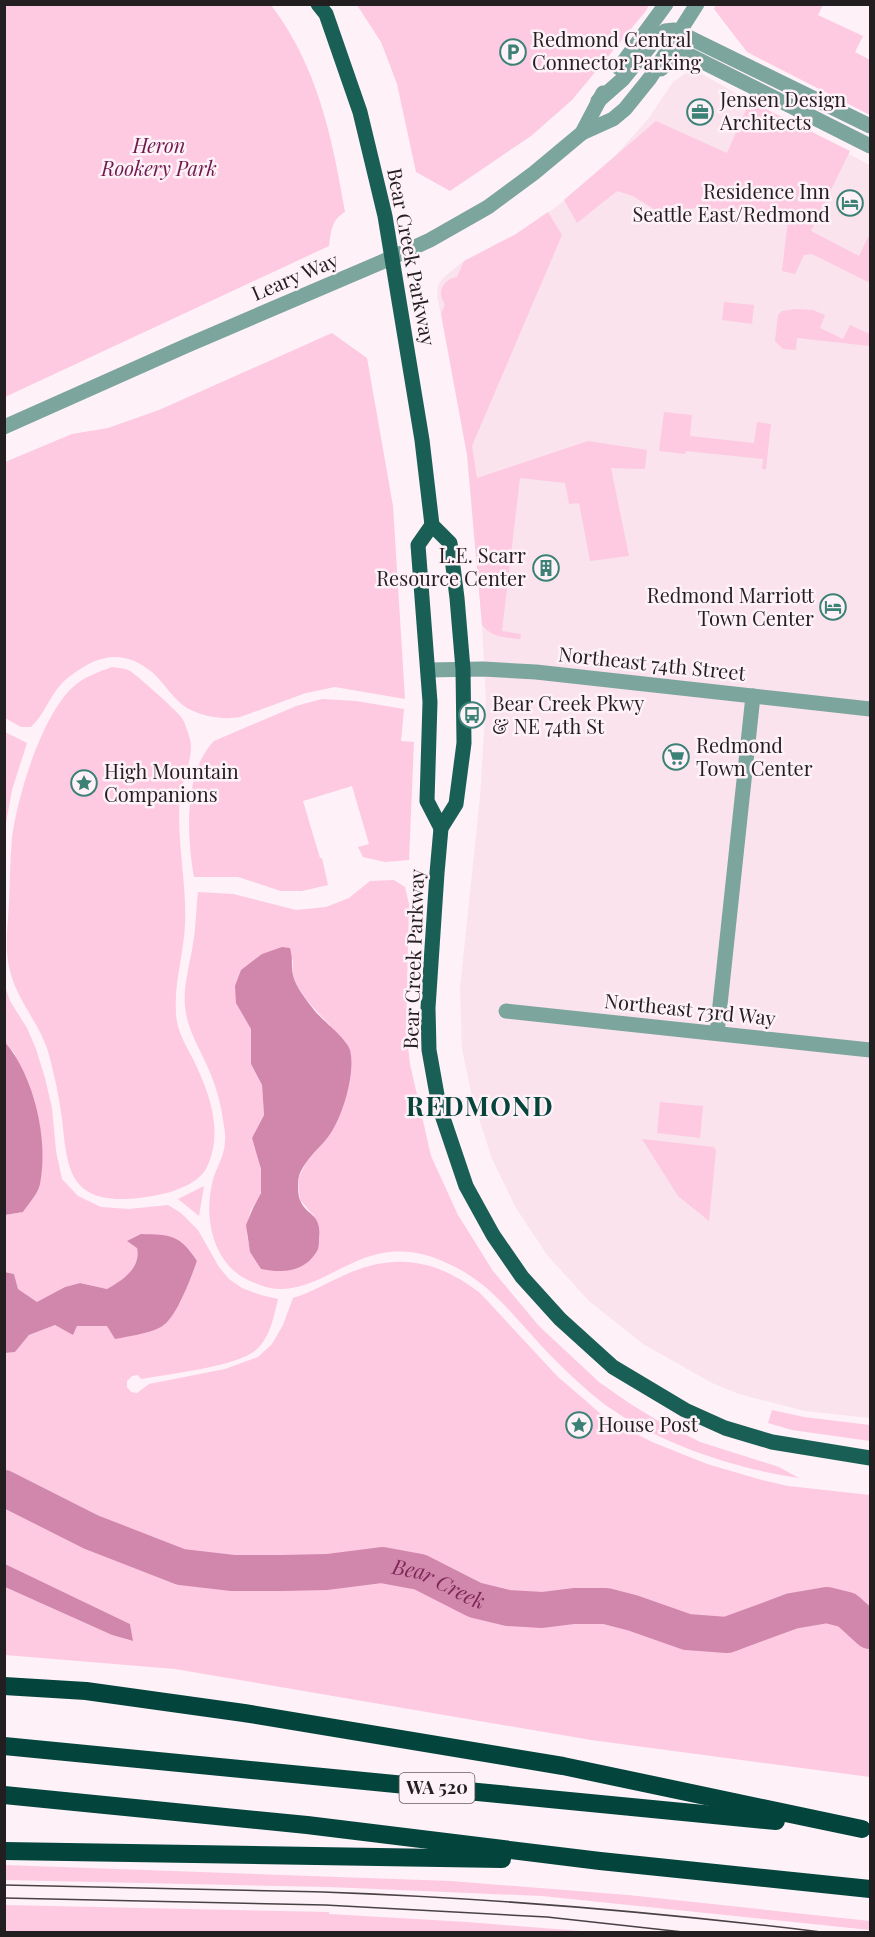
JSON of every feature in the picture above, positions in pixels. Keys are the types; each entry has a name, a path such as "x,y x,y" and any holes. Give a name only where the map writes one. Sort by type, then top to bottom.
{"highway":[{"path":"8,1687 86,1691 244,1713 563,1766 866,1830"},
{"name":"WA 520","path":"8,1746 866,1830"},
{"path":"5,1795 307,1825 600,1861 870,1888"},
{"path":"4,1851 600,1861"}],"main road":[{"name":"Bear Creek Parkway","path":"318,4 326,14 360,111 385,216 423,440 432,525 450,543 461,633 464,743 456,804 441,828 429,996 429,1050 439,1106 450,1144 466,1186 493,1235 522,1277 560,1319 613,1367 685,1410 725,1428 772,1442 870,1458"},
{"path":"432,525 418,545 430,702 427,801 441,828"}],"street":[{"name":"Leary Way","path":"582,133 615,74 666,4"},
{"name":"Leary Way","path":"4,427 391,258 430,240 488,207 582,133 613,119 625,109 650,78 697,4"},
{"path":"598,101 623,80 658,36 665,31 674,30 870,126"},
{"path":"650,78 675,58 691,56 870,146"},
{"name":"Northeast 74th Street","path":"428,670 536,672 870,709"},
{"path":"717,1033 753,696"},
{"name":"Northeast 73rd Way","path":"506,1011 870,1050"}],"shaded area":[{"name":"Redmond Town Center","path":"686,73 700,73 794,126 870,165 870,1418 805,1411 739,1394 712,1383 643,1344 589,1301 547,1255 516,1208 492,1159 472,1097 462,1049 460,988 480,797 486,700 468,455 462,414 437,296 438,285 461,263 516,235 560,204 616,155 648,119 673,82"},
{"path":"282,947 290,948 293,975 299,989 314,1010 348,1045 351,1071 347,1095 338,1119 328,1137 306,1163 299,1176 300,1200 318,1224 318,1250 306,1264 292,1270 277,1271 261,1269 250,1252 246,1225 261,1193 261,1169 252,1138 264,1115 262,1085 251,1064 251,1029 236,1003 235,986 241,970 262,954"},
{"path":"5,1042 24,1072 37,1109 41,1129 42,1167 40,1184 23,1212 5,1215"},
{"path":"141,1234 174,1238 191,1252 197,1261 183,1297 167,1322 150,1331 115,1339 107,1326 77,1326 73,1335 55,1325 29,1335 15,1352 5,1353 5,1272 14,1274 18,1289 37,1302 65,1287 80,1283 107,1289 130,1273 138,1255 137,1248 127,1241"},
{"path":"5,1564 130,1624 133,1641 112,1635 5,1587"}],"green space":[{"path":"716,4 823,5 818,15 863,36 855,52 870,60 870,115 747,52 714,9"},
{"name":"Heron Rookery Park","path":"4,5 271,5 301,53 312,78 335,157 345,212 334,223 329,246 5,397"},
{"path":"357,5 649,5 572,100 531,136 450,191 416,172 397,84 381,42"},
{"path":"750,101 850,151 811,231 859,256 870,233 870,278 868,282 812,254 804,255 795,274 782,271 788,219 696,208 660,213 633,196 617,191 577,223 564,200 656,121 727,153"},
{"path":"548,212 562,235 472,446 477,478 588,441 647,450 645,469 611,468 629,556 590,561 579,503 569,504 565,483 520,478 502,631 521,634 520,639 494,635 482,625 467,455 441,314 445,304 441,291 448,281 457,277 464,261 516,234"},
{"path":"724,302 754,305 752,324 722,320"},
{"path":"813,310 825,315 820,328 843,339 850,325 870,334 870,346 797,338 796,350 783,349 775,341 778,315 782,311"},
{"path":"332,333 367,358 393,506 405,699 335,687 306,693 240,717 215,717 185,707 157,676 141,664 120,657 110,657 79,669 63,682 31,727 21,727 5,718 5,462 72,434 108,428 159,410"},
{"path":"664,412 692,415 690,436 754,443 757,422 771,424 766,469 762,469 763,459 686,451 685,454 659,451"},
{"path":"112,667 130,671 173,708 183,720 191,743 190,759 181,790 179,813 185,924 176,990 176,1012 181,1036 209,1098 214,1126 212,1153 201,1176 192,1183 168,1192 143,1198 121,1199 103,1197 89,1192 79,1184 73,1174 68,1162 48,1051 13,982 8,963 7,945 12,838 19,801 41,736 62,700 73,687 82,680"},
{"path":"322,699 356,701 404,709 401,741 414,742 409,860 385,862 363,857 358,847 369,844 352,786 303,801 320,858 322,858 328,885 302,891 281,891 238,877 194,877 190,843 190,806 192,788 204,754 214,741 296,706"},
{"path":"5,732 27,743 12,790 5,828"},
{"path":"394,880 405,887 409,904 406,1030 410,1064 431,1156 458,1215 493,1271 539,1326 599,1382 629,1403 700,1442 779,1467 799,1478 748,1468 697,1452 626,1418 604,1404 571,1376 479,1282 441,1260 409,1252 383,1253 367,1257 320,1279 288,1289 272,1288 241,1276 222,1256 213,1235 209,1211 211,1187 224,1150 225,1131 215,1086 192,1033 185,1006 198,892 233,894 296,910 326,907 349,898 370,881","holes":["293,959 293,974 298,987 330,1025 330,1134 306,1163 298,1179 300,1200 314,1216 261,1269 250,1247 247,1233 249,1217 260,1196 262,1185 260,1165 252,1138 264,1115 262,1085 251,1064 251,1029"]},
{"path":"4,983 10,1001 27,1028 45,1078 52,1108 56,1151 62,1179 78,1196 101,1207 129,1209 168,1205 181,1213 198,1230 219,1267 229,1279 242,1288 278,1299 268,1333 256,1350 233,1361 201,1369 141,1379 138,1375 132,1376 127,1381 127,1387 131,1392 137,1393 149,1384 225,1369 258,1357 272,1344 283,1325 293,1298 349,1273 384,1263 401,1262 418,1263 449,1273 480,1293 558,1377 604,1417 652,1442 707,1464 788,1486 870,1495 870,1777 591,1740 175,1669 5,1655 5,1587 112,1635 132,1641 130,1624 5,1564 5,1353 15,1352 29,1335 55,1325 73,1334 77,1326 163,1326 181,1301 197,1261 128,1242 137,1247 138,1254 130,1272 119,1282 107,1289 80,1283 65,1287 38,1303 18,1289 14,1274 5,1272 5,1215 23,1212 39,1186 42,1152 15,1054 5,1042"},
{"path":"660,1102 703,1106 700,1138 657,1133"},
{"path":"642,1139 714,1147 716,1151 709,1221 678,1196"},
{"path":"204,1186 199,1216 178,1199"},
{"path":"772,1410 804,1417 870,1425 870,1441 792,1430 768,1423"},
{"path":"5,1865 451,1881 628,1895 870,1921 870,1930 542,1896 329,1887 5,1880"},
{"path":"5,1905 329,1912 329,1914 594,1932 5,1932"}],"waterway":[{"name":"Bear Creek","path":"4,1488 91,1532 181,1567 233,1573 282,1573 327,1572 382,1565 420,1572 475,1600 508,1608 542,1610 574,1606 606,1606 687,1632 727,1635 792,1611 827,1605 847,1610 870,1631"}],"tram line":[{"path":"4,1885 323,1892 448,1898 635,1912 821,1932"},
{"path":"4,1898 325,1905 547,1917 683,1932"}],"place":[{"name":"Redmond Central Connector Parking","path":"513,52"},
{"name":"Jensen Design Architects","path":"700,112"},
{"name":"Residence Inn Seattle East/Redmond","path":"850,203"},
{"name":"L.E. Scarr Resource Center","path":"546,568"},
{"name":"Redmond Marriott Town Center","path":"833,607"},
{"name":"Bear Creek Pkwy & NE 74th St","path":"472,715"},
{"name":"Redmond Town Center","path":"676,757"},
{"name":"High Mountain Companions","path":"84,783"},
{"name":"House Post","path":"579,1425"}],"district":[{"name":"REDMOND","path":"480,1107"}]}
